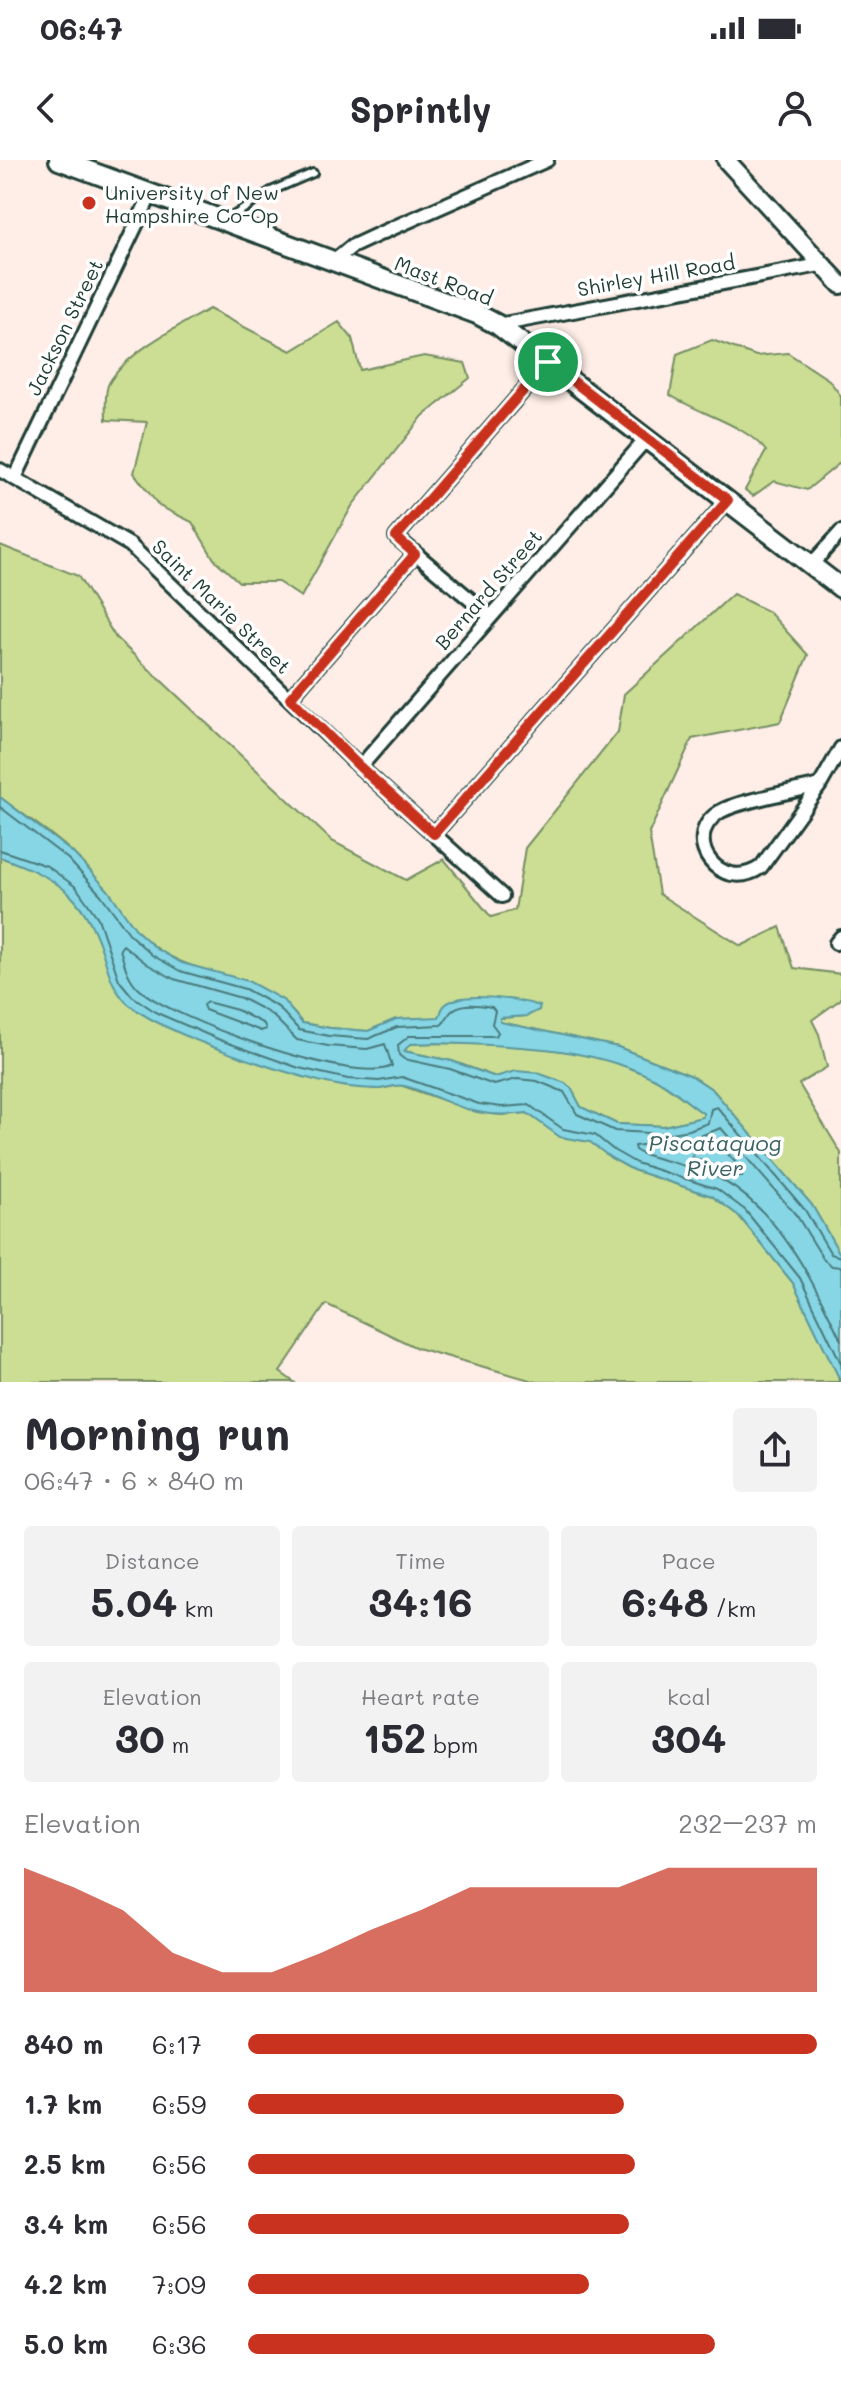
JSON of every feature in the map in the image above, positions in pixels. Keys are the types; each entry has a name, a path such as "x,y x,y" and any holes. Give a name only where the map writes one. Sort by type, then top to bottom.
{"main road":[{"name":"Mast Road","path":"64,161 477,314 498,325 841,588"}],"street":[{"path":"333,262 351,247 547,160"},
{"path":"726,160 841,285"},
{"name":"Jackson Street","path":"15,478 151,194"},
{"name":"Shirley Hill Road","path":"498,325 820,265"},
{"path":"491,617 396,537 548,362"},
{"name":"Bernard Street","path":"360,767 647,438"},
{"name":"Saint Marie Street","path":"0,470 130,545 360,767 502,896"},
{"path":"434,834 728,500"},
{"path":"811,565 841,532"},
{"path":"290,698 415,554"},
{"path":"820,785 722,810 706,827 703,843 708,858 725,873 741,875 755,871 766,861 820,785 841,748"}],"lane":[{"path":"227,221 240,209 271,191 313,173"}],"green space":[{"path":"209,309 291,351 339,322 352,338 360,370 424,356 465,363 470,378 423,416 352,506 301,597 278,582 239,582 214,559 192,522 159,506 134,473 147,422 106,420 107,387 117,372 140,350"},
{"path":"712,340 756,356 788,353 829,380 841,396 841,462 807,490 774,481 753,496 745,490 766,451 734,426 670,395 677,354"},
{"path":"0,545 78,576 116,638 332,841 406,880 444,859 491,917 515,910 525,848 618,732 624,694 733,594 769,612 808,655 780,722 692,739 649,833 659,894 741,946 780,927 794,968 841,974 841,999 812,1020 819,1034 827,1067 799,1084 841,1153 841,1256 812,1205 713,1090 692,1076 618,1047 500,1022 500,1018 527,1016 396,1019 368,1031 302,1023 272,995 175,959 146,939 73,853 0,797"},
{"path":"0,857 43,873 70,893 91,921 126,1002 153,1020 217,1048 380,1089 400,1085 477,1112 502,1115 527,1113 560,1136 591,1142 633,1170 712,1196 739,1216 793,1283 839,1382 537,1382 417,1348 326,1304 280,1372 294,1382 0,1382"},
{"path":"409,1044 546,1049 601,1058 659,1081 703,1113 703,1117 664,1126 617,1124 581,1107 571,1088 516,1071 496,1077 452,1061 404,1051"}],"water":[{"name":"Piscataquog River","path":"0,797 73,853 108,890 137,931 157,949 182,963 248,981 283,1000 302,1023 368,1031 396,1019 439,1017 444,1006 463,998 505,999 540,1006 539,1010 527,1016 500,1018 500,1022 618,1047 692,1076 713,1090 812,1205 841,1256 841,1382 793,1283 739,1216 712,1196 633,1170 590,1142 560,1137 527,1113 502,1115 478,1112 401,1086 376,1089 328,1083 231,1054 165,1026 140,1013 124,1000 110,977 86,914 76,901 51,880 0,857","holes":["410,1044 518,1046 600,1059 665,1084 703,1113 703,1117 664,1126 617,1124 581,1107 565,1083 538,1073 516,1071 495,1077 452,1061 404,1051"]}],"place":[{"name":"University of New Hampshire Co-Op","path":"89,203"}],"route":[{"path":"548,362 728,500 434,834 290,698 415,554 396,537 548,362"}]}
